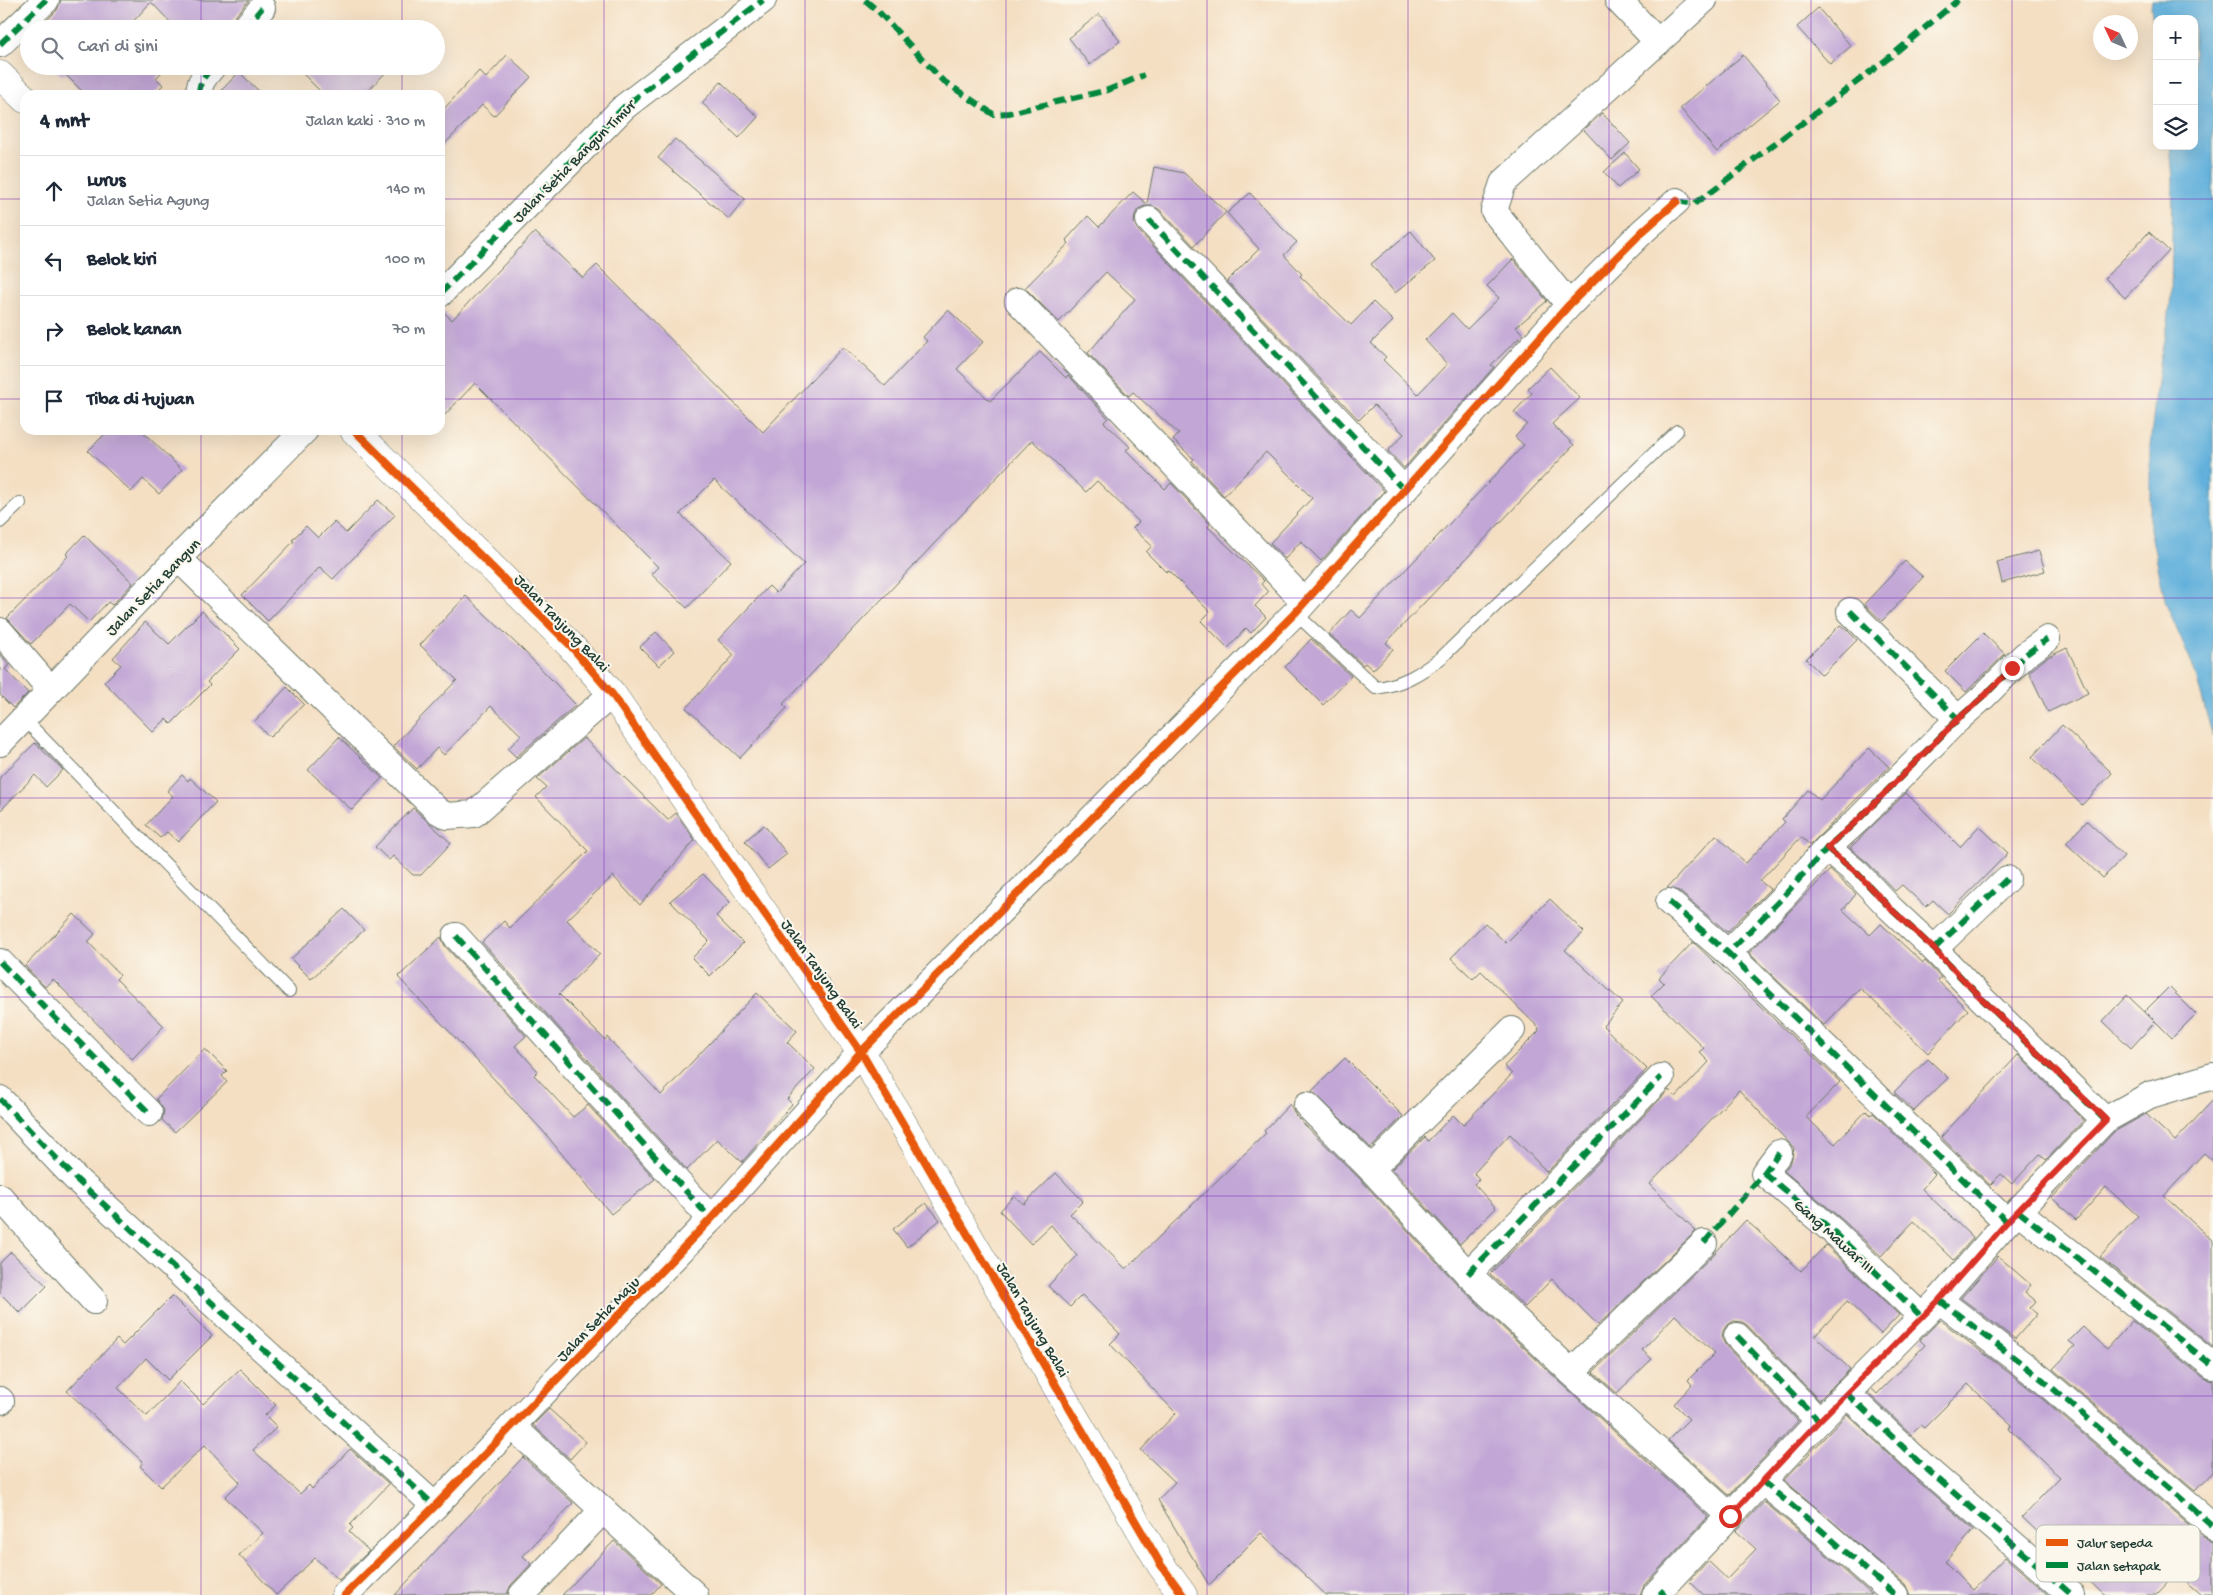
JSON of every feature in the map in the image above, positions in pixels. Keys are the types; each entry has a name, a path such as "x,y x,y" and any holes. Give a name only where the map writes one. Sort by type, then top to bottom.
{"street":[{"path":"25,20 46,0"},
{"name":"Jalan Setia Bangun Timur","path":"445,289 624,107 763,0"},
{"path":"1618,0 1658,42"},
{"path":"1569,305 1494,211 1503,183 1704,0"},
{"path":"252,20 262,8"},
{"path":"0,44 20,25"},
{"path":"0,75 20,94"},
{"path":"199,90 206,75"},
{"name":"Jalan Setia Maju","path":"345,1595 435,1506 711,1219 861,1052 1299,607 1569,305 1676,201"},
{"path":"1149,220 1404,490"},
{"path":"1018,301 1299,607"},
{"name":"Jalan Setia Bangun","path":"0,743 178,558 301,435"},
{"name":"Jalan Tanjung Balai","path":"359,435 570,644 612,694 861,1052 1161,1565 1183,1595"},
{"path":"178,558 438,811 447,816 474,814 612,694"},
{"path":"1850,612 1958,719"},
{"path":"0,631 51,690"},
{"path":"1728,953 1782,898 1827,848 1860,818 1958,719 2025,655 2047,639"},
{"path":"1827,848 1858,874 1890,908 1934,949 1976,993 2106,1120"},
{"path":"1934,949 2007,879"},
{"path":"1669,902 1728,953 2012,1216 2213,1366"},
{"path":"456,936 711,1219"},
{"path":"0,962 149,1112"},
{"path":"1371,1169 1512,1030"},
{"path":"1660,1593 1762,1481 1931,1308 2012,1216 2106,1120 2150,1095 2213,1076"},
{"path":"1468,1274 1661,1078"},
{"path":"0,1099 76,1179 435,1506"},
{"path":"1307,1105 1371,1169 1468,1274 1571,1372 1730,1516"},
{"name":"Gang Mawar III","path":"1779,1153 1764,1173 1841,1238 1931,1308"},
{"path":"0,1197 94,1302"},
{"path":"1571,1372 1704,1243"},
{"path":"1931,1308 2043,1380 2213,1526"},
{"path":"1737,1336 1819,1421"},
{"path":"1846,1393 1923,1466 2036,1564"},
{"path":"512,1426 604,1510 687,1592"},
{"path":"1762,1481 1813,1522 1895,1595"},
{"path":"522,1595 604,1510"},
{"path":"2057,1582 2072,1595"}],"lane":[{"path":"1299,607 1376,688 1394,685 1419,675 1441,658 1677,431"},
{"path":"0,522 20,502"},
{"path":"24,719 289,991"}],"water":[{"path":"2152,0 2213,0 2213,737 2194,669 2166,604 2150,529 2150,446 2159,364 2168,323 2171,296 2173,178 2170,150 2198,150 2198,15 2153,15 2153,24"}],"building":[{"path":"61,0 249,0 233,20 168,20 151,2 134,20 47,20 57,10"},
{"path":"1818,8 1851,46 1830,64 1797,27"},
{"path":"1099,14 1120,41 1090,65 1069,38"},
{"path":"507,55 531,77 494,116 482,105 445,144 445,108 479,71 486,78"},
{"path":"1743,55 1780,100 1717,152 1680,108"},
{"path":"66,75 159,75 156,78 163,85 158,90 81,90"},
{"path":"236,75 242,75 258,90 222,90"},
{"path":"304,75 383,75 369,90 319,90"},
{"path":"721,82 758,117 739,138 702,103"},
{"path":"1602,113 1630,143 1612,160 1584,130"},
{"path":"675,139 745,199 729,219 658,158"},
{"path":"1625,153 1639,169 1618,188 1604,172"},
{"path":"1154,167 1184,173 1226,212 1194,246 1160,210 1153,206 1145,206 1138,209 1134,223 1138,230 1384,491 1321,561 1301,541 1285,559 1270,543 1312,498 1266,452 1224,496 1192,461 1194,459 1173,440 1179,434 1133,392 1129,396 1088,353 1135,299 1106,272 1059,322 1025,288 1069,243 1066,240 1088,216 1099,227 1133,192 1147,204"},
{"path":"1250,193 1297,242 1284,255 1302,274 1300,276 1351,325 1373,302 1393,321 1371,343 1386,357 1383,360 1418,394 1447,364 1425,340 1452,313 1467,329 1499,298 1487,286 1513,259 1547,301 1516,327 1523,334 1491,365 1494,367 1404,468 1388,451 1404,434 1374,405 1359,420 1227,281 1259,249 1227,213"},
{"path":"1411,231 1435,261 1395,293 1371,264"},
{"path":"535,232 583,278 597,265 763,432 843,347 885,386 927,341 923,337 948,310 983,342 957,369 990,401 1040,352 1066,378 1068,375 1108,418 1104,422 1130,447 1126,450 1165,489 1171,483 1210,524 1208,527 1264,581 1261,584 1268,592 1255,606 1266,617 1251,633 1246,628 1228,648 1201,621 1210,612 1168,570 1166,572 1146,552 1152,546 1133,528 1139,522 1097,481 1086,492 1032,440 783,704 787,708 740,758 686,708 734,655 718,640 769,586 776,593 804,564 714,480 680,514 731,561 687,608 651,574 658,567 475,383 445,415 445,314 452,320"},
{"path":"2149,232 2169,251 2125,298 2105,278"},
{"path":"1550,367 1580,398 1552,424 1574,445 1386,643 1393,649 1373,670 1365,663 1363,665 1329,634 1351,610 1360,618 1524,445 1515,437 1527,424 1514,412 1532,393 1528,388"},
{"path":"104,435 146,435 182,470 159,494 143,479 131,492 88,451"},
{"path":"378,500 395,515 333,579 320,567 268,621 242,595 306,526 318,538 334,522 346,533"},
{"path":"84,535 133,583 112,605 108,602 89,622 70,604 31,644 7,618 68,556 66,554"},
{"path":"2039,551 2045,571 2002,583 1997,562"},
{"path":"1905,561 1923,577 1882,621 1864,604"},
{"path":"466,596 524,651 576,705 516,757 508,749 521,735 491,706 444,755 437,748 417,769 393,746 457,680 420,645"},
{"path":"202,611 240,649 207,682 210,685 171,724 166,719 153,732 104,682 121,665 113,658 145,622 169,644"},
{"path":"1840,625 1857,640 1822,675 1806,659"},
{"path":"656,632 674,651 659,666 640,647"},
{"path":"1983,633 2005,654 1966,692 1945,671"},
{"path":"1311,639 1351,676 1323,705 1285,667"},
{"path":"2067,648 2088,693 2048,712 2029,672 2046,658"},
{"path":"0,654 9,665 5,669 28,693 13,708 0,695"},
{"path":"287,687 304,704 270,737 254,722"},
{"path":"2062,725 2112,773 2082,805 2032,757"},
{"path":"339,737 382,778 352,810 308,770"},
{"path":"584,738 668,820 676,813 695,840 640,905 613,876 567,920 600,954 559,994 605,1040 607,1037 661,1095 757,993 797,1031 787,1042 815,1069 787,1099 792,1104 742,1162 717,1139 687,1170 482,942 504,921 510,928 588,851 536,797 546,787 537,779"},
{"path":"35,743 63,770 46,787 35,775 0,811 0,777"},
{"path":"1869,748 1889,767 1810,845 1801,837 1760,881 1770,889 1727,932 1679,891 1667,888 1716,835 1746,863 1785,822 1782,819 1808,790 1820,800"},
{"path":"182,775 188,781 190,778 216,802 178,842 167,832 160,838 146,825 173,796 167,791"},
{"path":"1906,793 1960,847 1979,826 2008,853 1948,914 1933,900 1926,907 1902,885 1895,891 1869,864 1850,848"},
{"path":"413,808 451,843 421,875 413,875 393,856 389,860 375,847"},
{"path":"2087,821 2124,856 2103,878 2066,843"},
{"path":"764,825 787,854 768,869 745,841"},
{"path":"1830,870 1856,894 1843,910 1870,935 1881,924 1923,963 1925,961 1941,978 1938,981 1968,1010 1928,1053 1860,988 1824,1025 1749,953"},
{"path":"703,874 730,902 716,916 743,943 710,976 692,958 709,941 670,901"},
{"path":"1550,899 1584,932 1565,950 1623,1003 1603,1026 1647,1069 1547,1172 1510,1134 1474,1173 1479,1179 1474,1184 1496,1208 1460,1244 1392,1169 1425,1137 1428,1141 1453,1115 1463,1125 1512,1074 1504,1066 1538,1032 1539,1028 1481,971 1473,979 1451,958 1485,923 1506,943"},
{"path":"344,909 364,930 311,979 291,959"},
{"path":"74,914 95,934 88,942 120,975 116,979 164,1026 132,1059 53,979 45,987 25,966"},
{"path":"441,937 445,946 526,1036 515,1046 538,1071 534,1075 573,1117 588,1105 655,1179 611,1214 543,1131 398,977"},
{"path":"1693,942 1840,1082 1806,1117 1835,1144 1866,1111 1871,1115 1873,1113 1935,1174 1922,1189 1973,1238 1954,1260 1914,1221 1881,1256 1844,1221 1784,1171 1791,1162 1794,1148 1739,1090 1650,1184 1696,1231 1598,1325 1552,1279 1525,1307 1490,1274 1669,1090 1676,1097 1709,1062 1699,1052 1704,1048 1651,996 1664,983 1659,978"},
{"path":"2169,987 2196,1014 2172,1038 2145,1011"},
{"path":"2127,995 2155,1022 2131,1048 2103,1021"},
{"path":"205,1049 227,1071 222,1076 227,1082 175,1132 162,1120 164,1110 156,1099"},
{"path":"2018,1055 2084,1120 2046,1160 2040,1154 2012,1184 2001,1174 1990,1185 1941,1137"},
{"path":"1345,1058 1403,1116 1371,1148 1312,1091"},
{"path":"1928,1059 1948,1078 1914,1111 1894,1092"},
{"path":"2213,1100 2213,1161 2204,1153 2164,1196 2213,1241 2213,1347 2100,1257 2138,1216 2106,1187 2076,1220 2052,1198 2114,1132 2146,1114 2175,1141"},
{"path":"1290,1104 1296,1116 1360,1179 1458,1285 1561,1383 1708,1517 1644,1585 1640,1595 1326,1595 1261,1533 1209,1585 1158,1500 1175,1482 1141,1450 1176,1413 1110,1344 1120,1334 1082,1295 1070,1307 1048,1286 1077,1256 1051,1225 1031,1244 1000,1211 1014,1196 1024,1204 1056,1173 1083,1201 1070,1214 1126,1269 1266,1133 1264,1131"},
{"path":"926,1203 940,1220 907,1247 893,1229"},
{"path":"1746,1220 1801,1271 1826,1245 1899,1315 1881,1334 1847,1301 1815,1336 1850,1369 1819,1400 1747,1325 1734,1321 1726,1326 1722,1339 1726,1346 1798,1421 1729,1495 1668,1440 1689,1419 1674,1404 1692,1385 1688,1380 1715,1353 1675,1315 1642,1350 1652,1359 1617,1393 1593,1372 1714,1254"},
{"path":"11,1252 47,1286 20,1313 0,1293 0,1263"},
{"path":"1998,1256 2031,1285 2025,1292 2036,1301 2030,1308 2037,1314 2015,1339 1961,1298"},
{"path":"172,1296 212,1336 168,1380 146,1358 118,1388 147,1416 180,1381 203,1404 240,1369 276,1405 265,1415 277,1427 253,1450 300,1494 309,1485 312,1489 350,1449 389,1484 350,1525 353,1528 349,1532 369,1551 339,1580 315,1558 276,1595 239,1555 263,1533 225,1497 240,1482 205,1445 161,1487 140,1466 143,1462 67,1391 117,1339 123,1345"},
{"path":"1940,1320 2034,1392 2189,1525 2036,1525 2036,1530 2022,1517 2060,1477 2009,1429 2012,1425 1968,1384 1924,1428 1920,1425 1911,1434 1868,1393 1872,1389 1877,1394 1925,1345 1920,1340"},
{"path":"2132,1321 2204,1378 2213,1381 2213,1472 2195,1491 2053,1369 2075,1346 2069,1341 2083,1327 2107,1349"},
{"path":"549,1409 586,1442 570,1459 533,1425"},
{"path":"1847,1414 1913,1477 1974,1530 1945,1562 1973,1590 2005,1557 2049,1595 1910,1595 1905,1584 1784,1480"},
{"path":"523,1457 573,1503 523,1556 531,1564 511,1585 507,1594 395,1595"},
{"path":"1764,1502 1872,1595 1704,1595 1689,1581 1708,1561 1727,1579 1756,1549 1736,1531"},
{"path":"2200,1534 2213,1541 2213,1595 2202,1595 2187,1582 2200,1582"},
{"path":"614,1541 661,1584 651,1595 562,1595"},
{"path":"2090,1582 2168,1582 2156,1595 2104,1595"}],"marked path":[{"path":"25,20 46,0"},
{"path":"445,289 624,107 763,0"},
{"path":"865,0 878,11 942,80 993,114 1009,113 1108,90 1144,75"},
{"path":"1677,201 1694,204 1890,57 1958,0"},
{"path":"252,20 262,8"},
{"path":"0,44 20,25"},
{"path":"199,90 206,75"},
{"path":"1149,220 1404,490"},
{"path":"1850,611 1958,719"},
{"path":"2007,1222 1728,953 1782,898 1827,848 1860,818 1958,719 2025,655 2047,639"},
{"path":"1827,848 1858,874 1890,908 1934,949 2105,1120"},
{"path":"1934,949 2007,879"},
{"path":"1669,902 1728,953"},
{"path":"456,936 711,1219"},
{"path":"0,962 149,1113"},
{"path":"1468,1274 1661,1077"},
{"path":"0,1099 76,1179 435,1506"},
{"path":"1704,1243 1779,1153"},
{"path":"1764,1173 1834,1232 1922,1317"},
{"path":"2018,1211 2213,1366"},
{"path":"1939,1300 2043,1380 2213,1526"},
{"path":"1737,1336 1819,1421"},
{"path":"1846,1393 1923,1466 2036,1564"},
{"path":"1762,1481 1895,1595"},
{"path":"2057,1582 2072,1595"},
{"path":"1660,1590 1665,1595"}],"cycle path":[{"path":"345,1595 435,1506 711,1219 861,1052 1295,613 1569,305 1643,231 1677,201"},
{"path":"359,435 570,645 612,694 861,1052 1161,1565 1183,1595"}],"route":[{"path":"1730,1516 1846,1393 1939,1300 2007,1222 2106,1120 1976,993 1934,949 1890,908 1858,874 1827,848 1860,818 1967,710 2012,668"}]}
